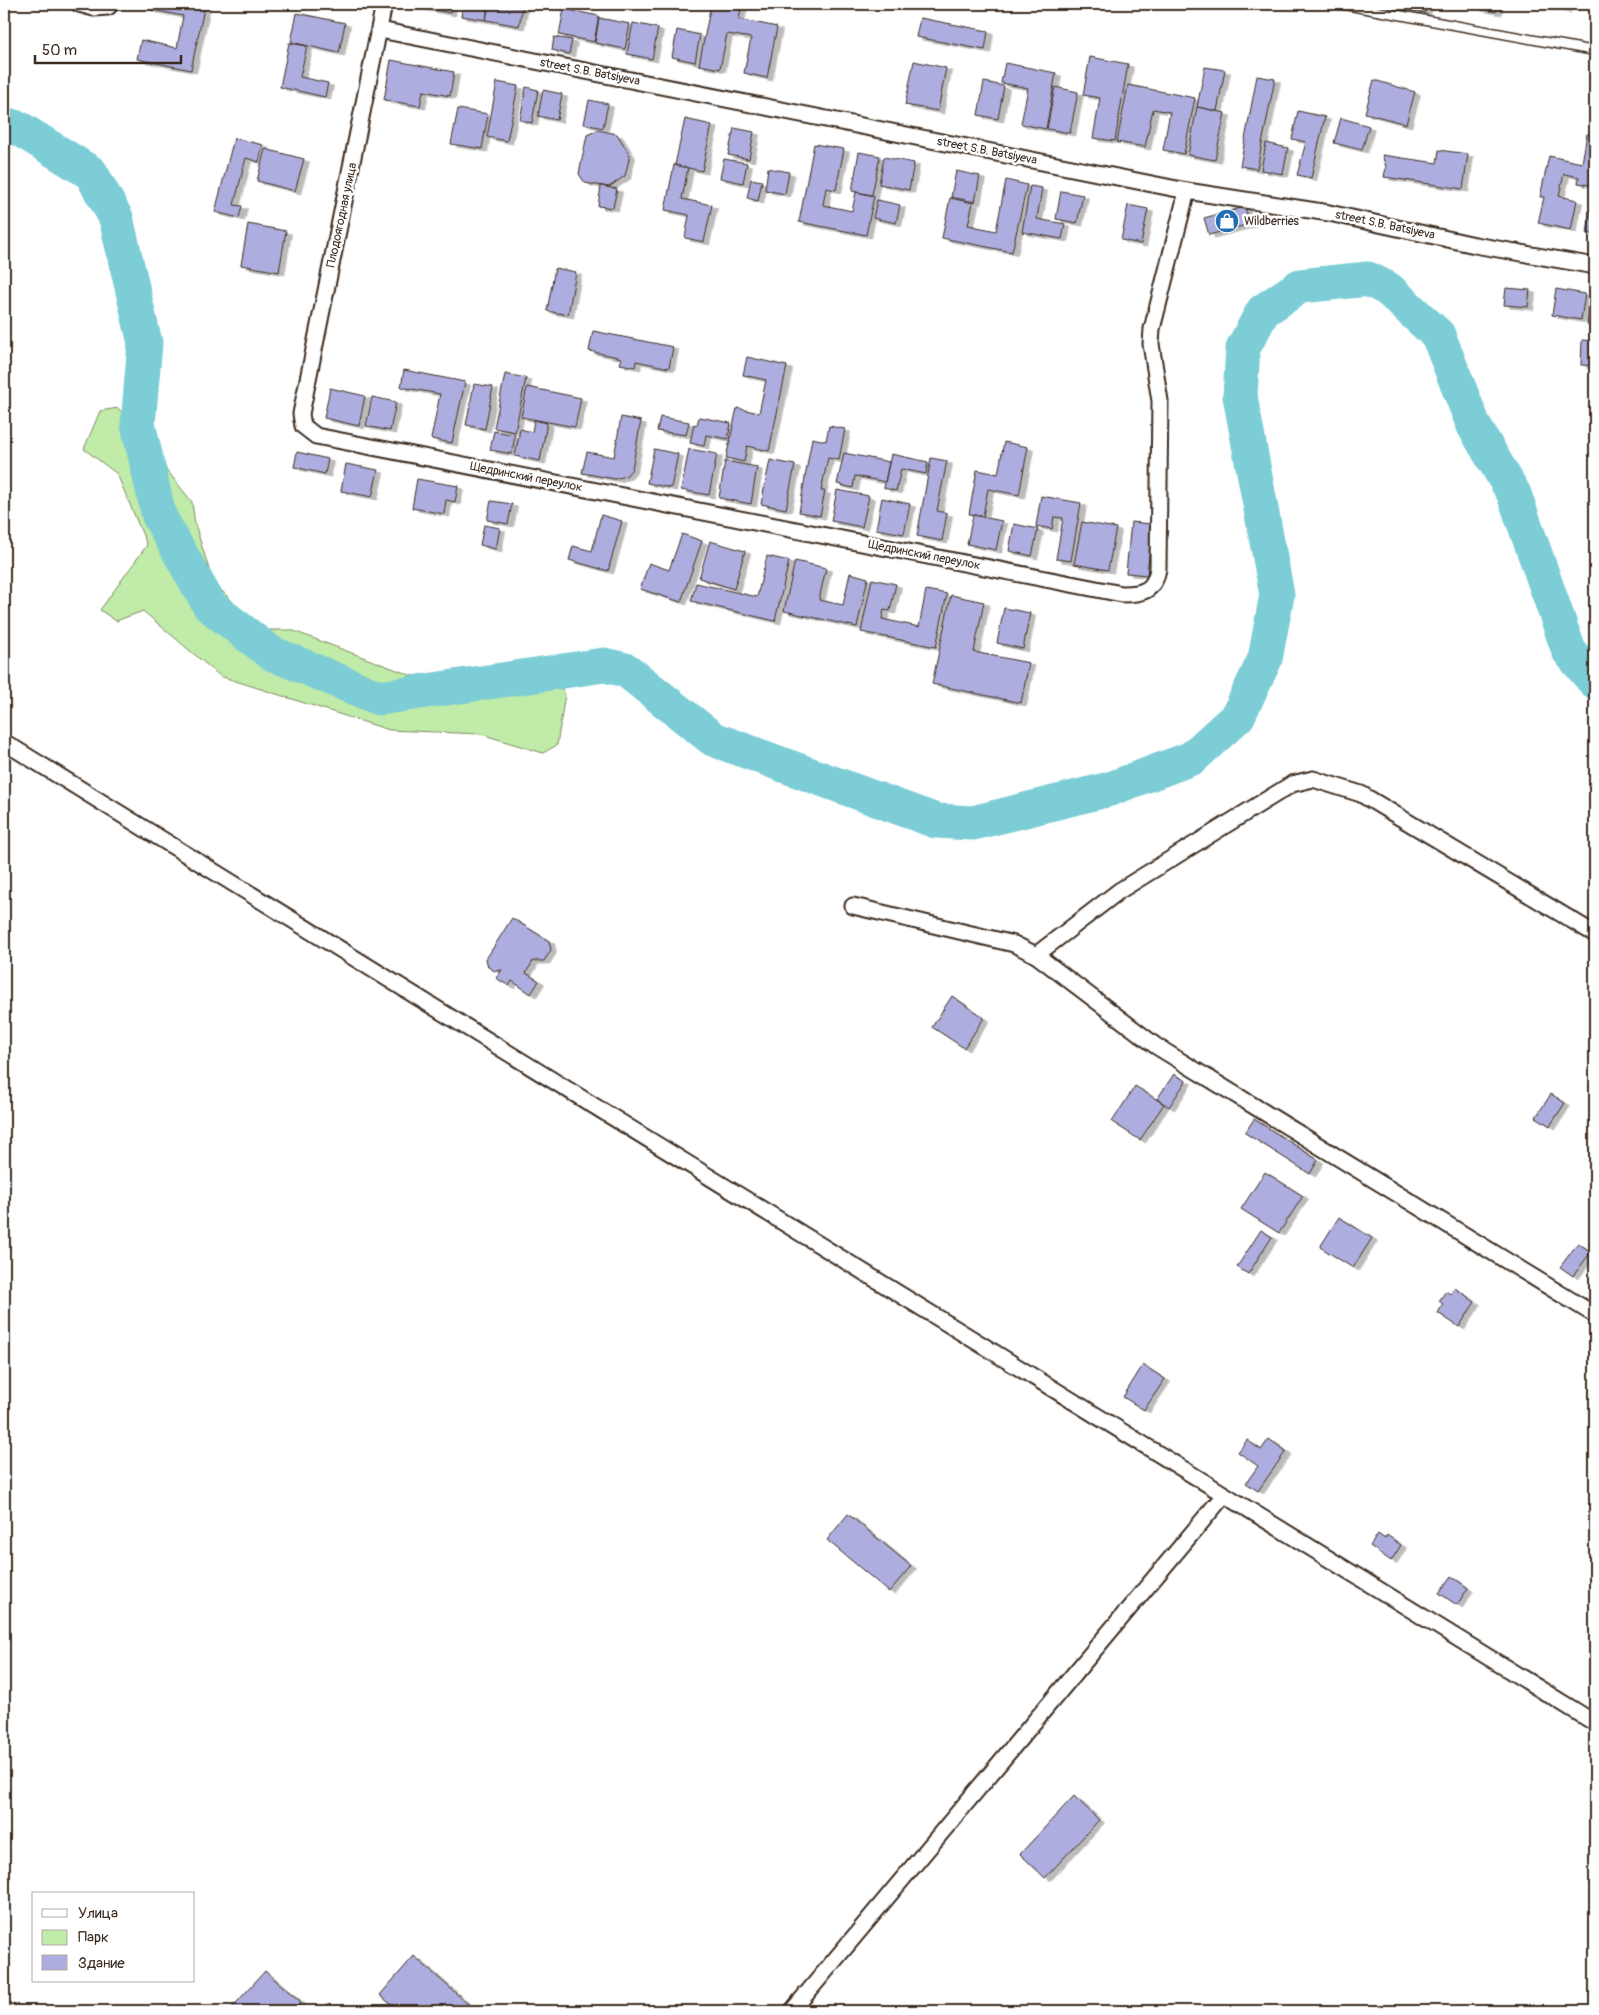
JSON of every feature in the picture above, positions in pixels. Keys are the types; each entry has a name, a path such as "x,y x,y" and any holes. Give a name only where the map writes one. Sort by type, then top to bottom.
{"street":[{"path":"79,4 94,8 109,5"},
{"name":"Плодоягодная улица","path":"303,426 301,414 384,4"},
{"name":"street S.B. Batsiyeva","path":"380,30 1187,191 1329,213 1475,245 1595,266"},
{"name":"Щедринский переулок","path":"303,426 316,436 325,438 1122,594 1134,594 1148,590 1156,581 1158,569 1160,401 1151,344 1152,328 1187,191"},
{"path":"4,742 1595,1723"},
{"path":"1036,955 1119,891 1292,784 1313,779 1361,794 1595,934"},
{"path":"853,906 1014,944 1036,955 1156,1046 1595,1315"},
{"path":"792,2011 1224,1495"}],"lane":[{"path":"1340,4 1595,51"}],"green space":[{"path":"118,408 192,502 195,524 213,582 261,630 291,630 413,676 543,660 565,694 557,745 543,753 481,734 389,730 220,676 143,611 116,621 100,610 147,545 117,474 84,449 100,411"}],"building":[{"path":"148,4 205,4 191,70 137,59 141,40 177,48 183,16 147,9"},
{"path":"417,4 451,4 450,13 417,7"},
{"path":"463,4 488,4 486,20 461,16"},
{"path":"489,4 523,4 519,26 486,20"},
{"path":"711,4 742,5 739,19 777,27 767,78 744,73 751,38 727,34 720,69 699,65"},
{"path":"1397,4 1427,4 1425,13 1396,8"},
{"path":"1477,4 1498,4 1496,12 1476,8"},
{"path":"1529,4 1567,4 1565,10"},
{"path":"564,9 599,16 594,42 559,35"},
{"path":"297,13 345,23 339,53 291,42"},
{"path":"599,18 630,24 625,49 595,43"},
{"path":"920,18 988,31 985,50 916,37"},
{"path":"633,23 658,28 652,59 627,54"},
{"path":"677,30 700,35 695,62 672,57"},
{"path":"554,37 572,40 569,54 552,50"},
{"path":"289,43 307,46 300,77 328,83 325,97 280,87"},
{"path":"1090,57 1128,64 1115,141 1093,138 1100,98 1083,95"},
{"path":"391,60 454,72 450,96 423,91 420,106 384,100"},
{"path":"914,61 946,68 938,111 905,105"},
{"path":"1005,63 1056,73 1046,129 1021,124 1028,88 1001,83"},
{"path":"1205,67 1225,70 1217,111 1197,107"},
{"path":"1257,76 1275,79 1257,169 1240,166"},
{"path":"1374,80 1415,92 1406,124 1365,113"},
{"path":"497,82 518,86 507,141 487,137"},
{"path":"984,82 1004,86 998,119 978,115"},
{"path":"1128,85 1195,98 1184,154 1163,150 1170,112 1153,109 1145,147 1117,142"},
{"path":"526,87 538,90 532,123 520,120"},
{"path":"1055,87 1078,92 1070,133 1047,129"},
{"path":"543,90 562,94 557,120 538,116"},
{"path":"589,100 608,104 603,128 584,124"},
{"path":"1197,107 1225,113 1215,160 1188,155"},
{"path":"458,109 488,114 482,149 451,144"},
{"path":"1298,111 1325,117 1311,178 1297,175 1306,142 1292,139"},
{"path":"1341,118 1369,126 1362,150 1334,143"},
{"path":"685,119 712,125 702,171 675,165"},
{"path":"734,128 754,132 749,159 728,155"},
{"path":"598,130 617,134 630,155 625,176 609,187 585,183 579,174 587,135"},
{"path":"1587,134 1595,135 1595,186 1578,183 1579,177 1564,174 1559,196 1577,200 1571,230 1538,223 1544,197 1540,197 1549,156 1582,163"},
{"path":"234,138 263,145 259,162 246,158 234,205 242,206 239,218 215,212"},
{"path":"1266,143 1288,148 1283,174 1261,170"},
{"path":"814,144 844,149 836,190 826,188 823,205 852,211 856,192 874,196 866,235 799,222"},
{"path":"265,149 304,159 295,191 257,181"},
{"path":"1439,150 1468,154 1463,189 1384,177 1386,167 1382,155 1437,163"},
{"path":"859,152 880,156 872,195 852,191"},
{"path":"884,157 914,163 909,190 879,184"},
{"path":"724,159 747,163 743,183 720,178"},
{"path":"674,165 688,168 682,199 712,205 704,242 685,238 689,215 665,210"},
{"path":"768,168 789,172 785,194 765,190"},
{"path":"956,171 980,176 975,202 951,197"},
{"path":"751,179 762,181 758,201 747,198"},
{"path":"1006,180 1027,185 1012,252 942,238 950,198 973,203 968,225 996,231"},
{"path":"601,186 617,189 613,208 598,206"},
{"path":"1030,186 1042,188 1037,219 1065,224 1062,239 1022,232"},
{"path":"1595,186 1595,235 1587,233"},
{"path":"1061,191 1083,195 1077,223 1056,219"},
{"path":"877,200 900,205 896,223 873,218"},
{"path":"1128,205 1148,209 1141,244 1121,240"},
{"name":"Wildberries","path":"1245,207 1250,224 1209,235 1204,218"},
{"path":"248,224 286,231 279,272 241,265"},
{"path":"555,268 576,272 568,315 547,311"},
{"path":"1506,288 1530,290 1528,307 1504,305"},
{"path":"1556,289 1585,294 1581,320 1552,315"},
{"path":"1591,296 1595,297 1595,326 1587,325"},
{"path":"593,331 673,347 669,368 636,361 635,367 620,364 622,358 589,351"},
{"path":"1582,340 1595,341 1595,366 1581,365"},
{"path":"747,357 787,366 769,451 747,446 744,462 726,458 737,408 759,413 766,380 743,375"},
{"path":"404,370 465,382 452,443 431,439 440,394 401,387"},
{"path":"505,374 526,378 515,432 494,428"},
{"path":"474,384 493,387 485,429 466,425"},
{"path":"527,387 581,398 575,427 521,417"},
{"path":"330,388 365,396 359,426 324,418"},
{"path":"372,397 396,402 390,431 366,426"},
{"path":"621,417 641,421 632,469 626,476 615,479 582,473 587,452 614,457"},
{"path":"660,417 689,422 686,435 657,431"},
{"path":"699,417 731,423 728,439 706,435 704,446 690,443 694,424 697,425"},
{"path":"534,420 547,423 540,461 515,456 520,429 532,432"},
{"path":"829,426 845,429 839,460 828,458 821,491 825,491 820,516 799,512 812,438 826,441"},
{"path":"494,431 515,435 512,454 490,450"},
{"path":"1004,442 1028,447 1019,495 988,489 983,516 969,514 977,470 998,474"},
{"path":"654,449 678,454 671,488 647,483"},
{"path":"689,449 717,454 709,495 681,490"},
{"path":"297,452 328,459 325,474 294,467"},
{"path":"844,453 889,462 885,482 855,476 853,488 837,484"},
{"path":"891,454 928,462 926,474 901,469 896,491 884,488"},
{"path":"931,458 947,461 937,511 947,513 942,541 917,536"},
{"path":"770,460 795,465 786,509 761,504"},
{"path":"725,461 757,467 751,504 719,498"},
{"path":"346,464 378,470 372,497 341,491"},
{"path":"417,479 458,486 455,502 446,500 444,514 412,508"},
{"path":"837,490 869,496 862,527 831,521"},
{"path":"1041,496 1081,503 1071,561 1056,559 1063,518 1054,517 1052,529 1036,526"},
{"path":"882,498 910,504 904,534 876,529"},
{"path":"491,501 512,504 508,524 487,520"},
{"path":"601,515 622,521 608,571 569,560 573,546 592,551"},
{"path":"973,515 1002,521 996,550 967,544"},
{"path":"1082,522 1116,528 1108,570 1074,564"},
{"path":"1131,522 1152,524 1147,575 1126,573"},
{"path":"1014,524 1038,529 1032,556 1009,551"},
{"path":"484,525 500,528 496,549 480,545"},
{"path":"682,534 702,541 681,602 640,589 649,563 669,570"},
{"path":"710,541 745,551 734,589 699,578"},
{"path":"767,556 789,561 775,621 691,601 696,583 757,597"},
{"path":"795,561 826,568 819,600 843,605 850,573 868,578 857,627 784,611"},
{"path":"872,579 896,584 890,611 884,610 882,619 919,627 926,590 947,594 936,647 861,632"},
{"path":"951,595 984,602 974,652 1029,663 1021,703 932,684"},
{"path":"1004,608 1030,613 1023,649 997,643"},
{"path":"512,918 549,941 551,950 544,961 533,961 526,973 539,981 531,994 512,981 509,986 496,978 502,970 495,971 488,967 486,959"},
{"path":"952,996 984,1018 964,1048 932,1027"},
{"path":"1174,1074 1186,1081 1169,1107 1157,1099"},
{"path":"1135,1086 1164,1104 1140,1140 1112,1122"},
{"path":"1551,1094 1565,1103 1550,1126 1536,1117"},
{"path":"1254,1119 1318,1160 1310,1174 1245,1133"},
{"path":"1265,1172 1303,1196 1279,1233 1241,1209"},
{"path":"1339,1217 1372,1238 1353,1268 1320,1247"},
{"path":"1261,1230 1272,1237 1248,1274 1237,1267"},
{"path":"1578,1243 1591,1252 1573,1276 1560,1267"},
{"path":"1455,1288 1475,1302 1459,1327 1438,1313 1443,1304 1439,1301 1446,1291 1450,1294"},
{"path":"1143,1365 1165,1379 1144,1410 1123,1397"},
{"path":"1269,1439 1286,1451 1258,1491 1246,1483 1258,1466 1238,1452 1247,1440 1261,1450"},
{"path":"848,1514 911,1566 889,1592 827,1540"},
{"path":"1378,1534 1385,1539 1387,1535 1401,1545 1391,1561 1370,1546"},
{"path":"1451,1576 1468,1588 1457,1605 1439,1593"},
{"path":"1074,1796 1099,1820 1045,1878 1020,1854"},
{"path":"414,1956 476,2011 398,2011 380,1995"},
{"path":"265,1971 301,2002 293,2011 229,2011"}],"waterway":[{"path":"4,124 20,129 91,173 116,218 145,343 138,424 159,516 210,606 271,653 379,698 604,665 626,670 713,739 936,821 973,823 1110,789 1192,758 1238,716 1265,659 1277,595 1240,396 1243,348 1263,311 1300,286 1368,279 1388,289 1438,335 1474,426 1514,494 1569,651 1595,682"}],"place":[{"name":"Wildberries","path":"1227,221"}]}
